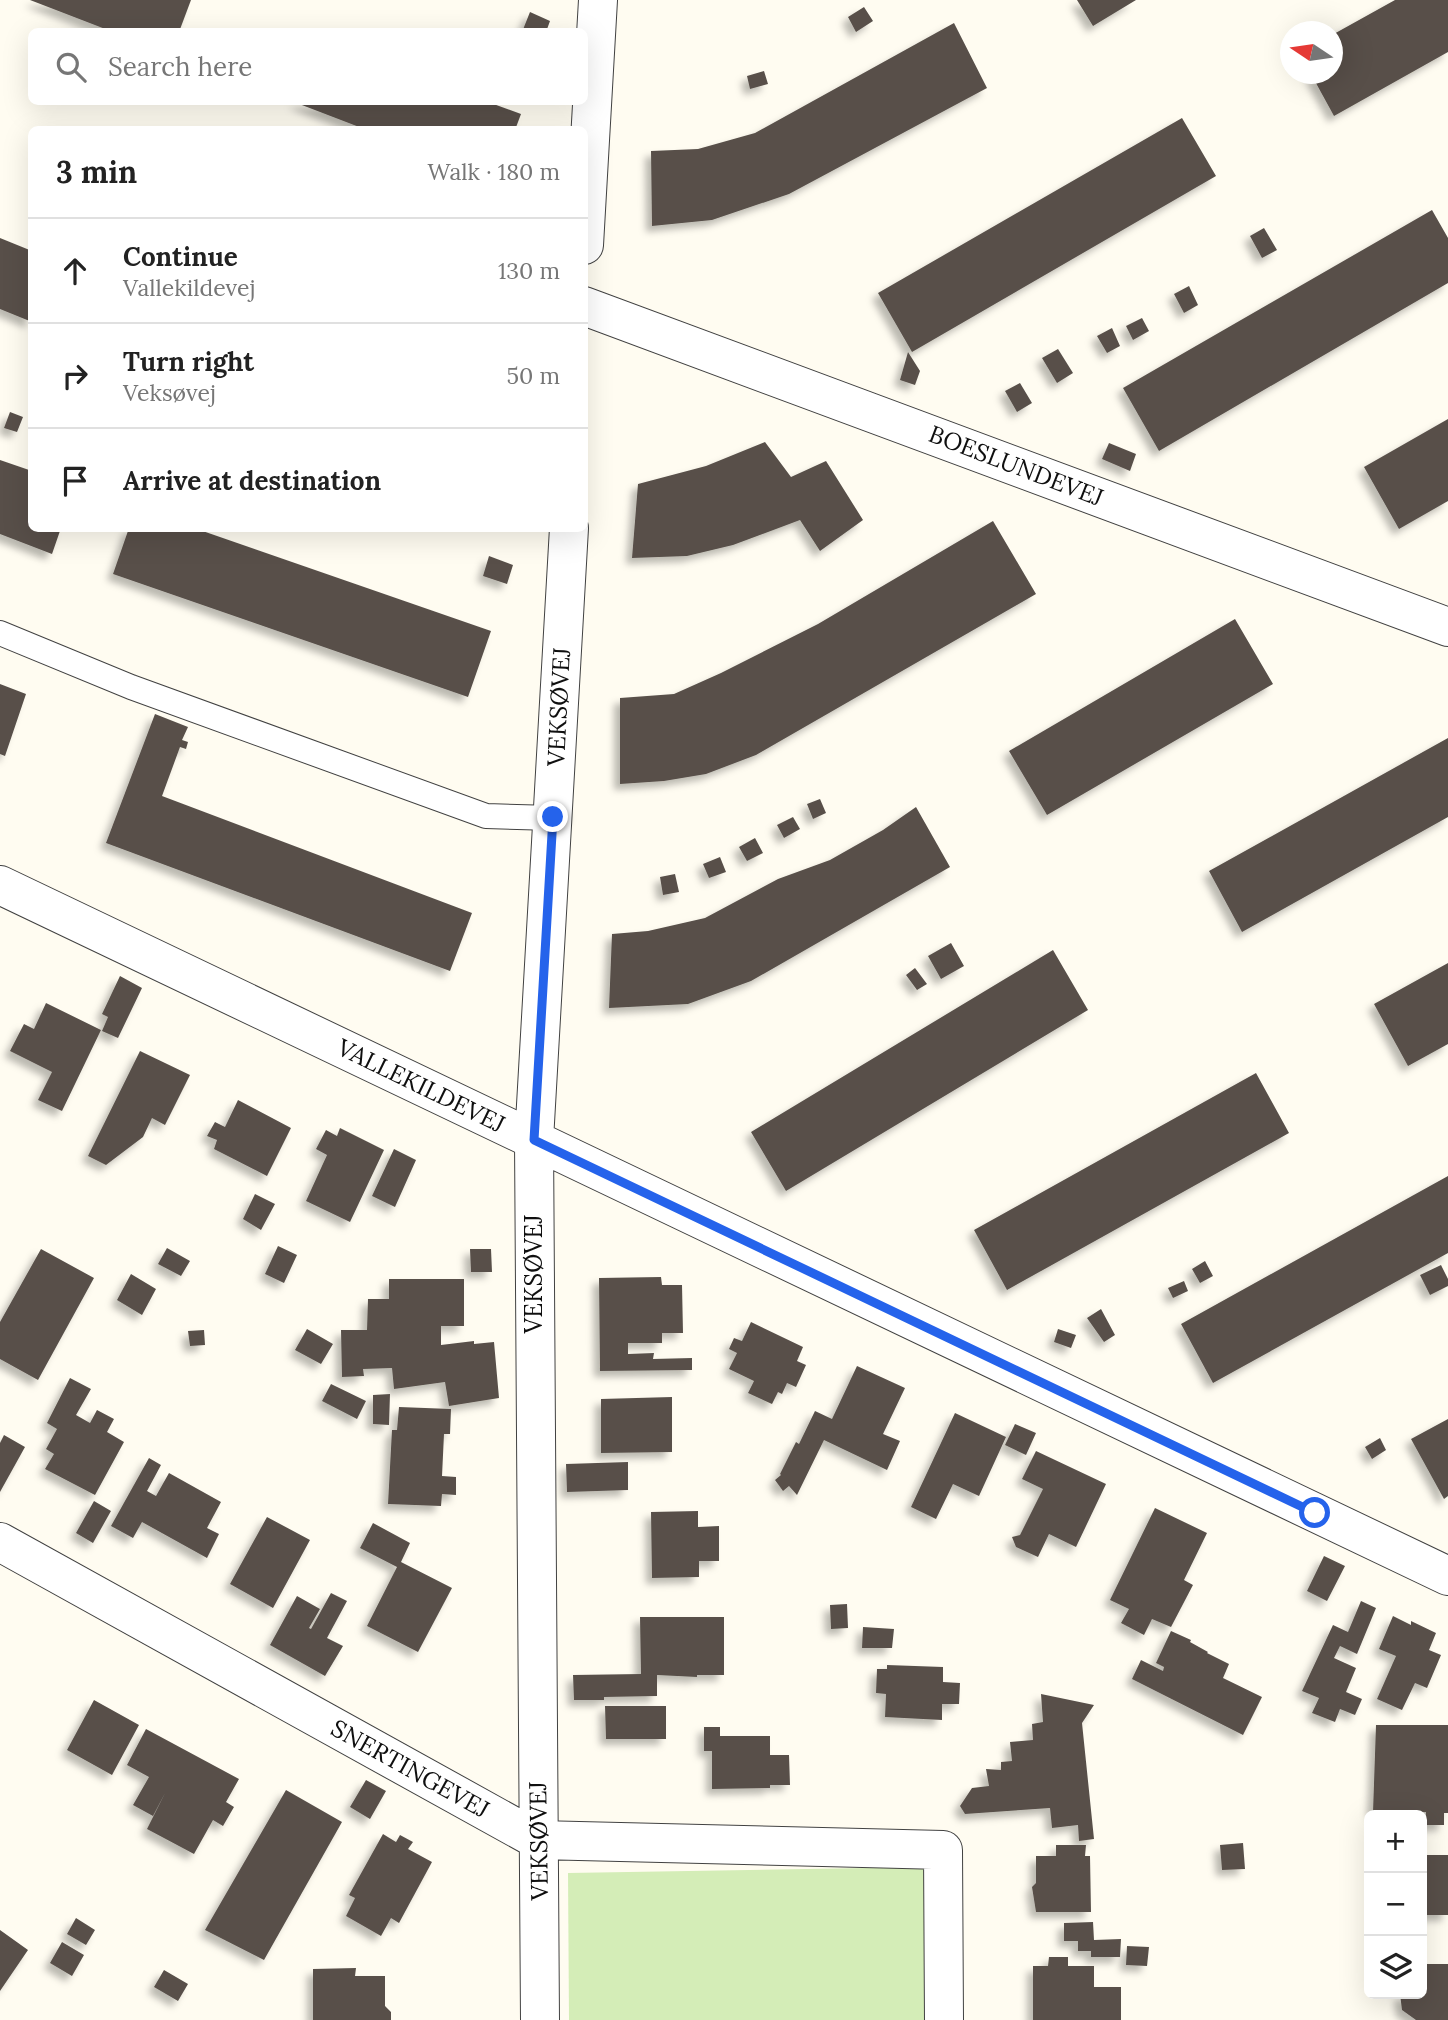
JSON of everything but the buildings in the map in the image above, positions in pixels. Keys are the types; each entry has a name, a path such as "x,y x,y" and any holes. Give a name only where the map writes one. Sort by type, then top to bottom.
{"street":[{"path":"588,175 598,0"},
{"name":"BOESLUNDEVEJ","path":"588,307 1448,627"},
{"name":"VEKSØVEJ","path":"540,2020 534,1140 569,532"},
{"name":"VALLEKILDEVEJ","path":"0,885 1448,1576"},
{"name":"SNERTINGEVEJ","path":"0,1542 538,1840 943,1850 944,2020"}],"lane":[{"path":"0,633 131,687 486,816 553,817"}],"green space":[{"path":"926,1867 926,2020 569,2020 568,1873"}],"route":[{"path":"553,817 534,1140 1315,1513"}]}
